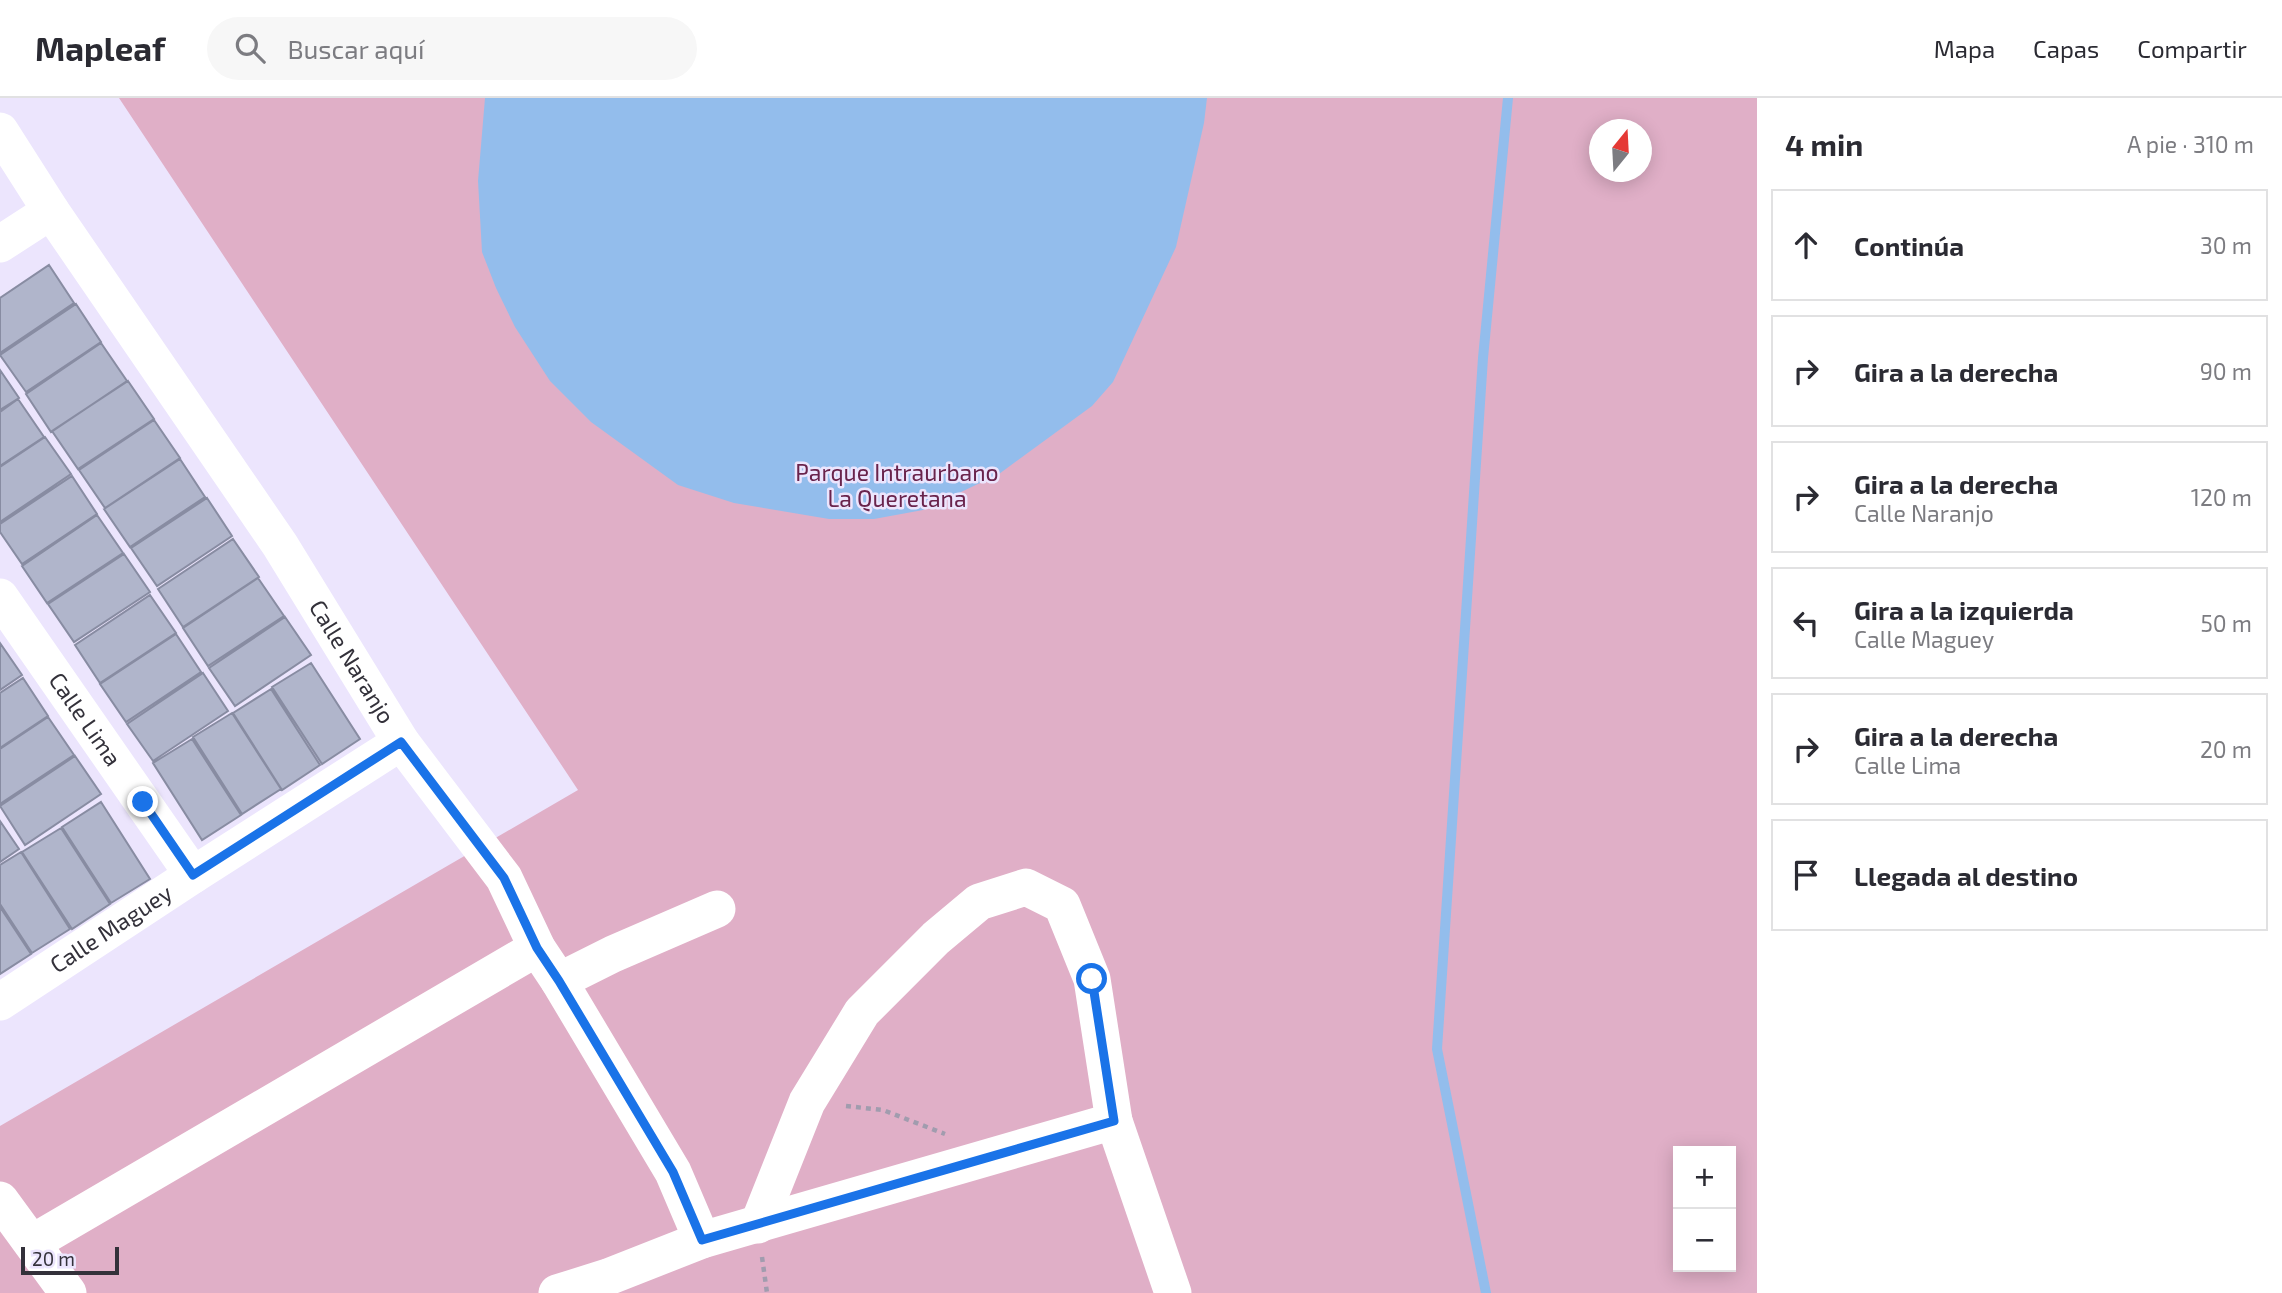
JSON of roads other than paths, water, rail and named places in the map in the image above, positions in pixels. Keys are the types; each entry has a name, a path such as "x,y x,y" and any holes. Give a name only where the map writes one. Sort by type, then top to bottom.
{"street":[{"name":"Calle Naranjo","path":"0,131 51,211 280,545 401,742 504,878 537,948 673,1172 702,1240"},
{"path":"0,244 51,211"},
{"name":"Calle Lima","path":"0,597 193,875"},
{"name":"Calle Maguey","path":"0,1002 401,742"},
{"path":"758,1225 807,1102 862,1012 936,938 979,902 1026,887 1062,905 1092,979 1114,1121 1173,1293"},
{"path":"559,981 613,954 717,909"},
{"path":"33,1243 537,948"},
{"path":"557,1293 608,1277 702,1240 1114,1121"},
{"path":"0,1200 68,1293"}],"water":[{"path":"485,98 1207,98 1204,123 1176,247 1113,382 1092,406 999,474 923,510 874,519 829,519 734,503 678,485 591,422 550,381 515,327 482,252 478,181"}],"waterway":[{"path":"1486,1293 1437,1049 1483,358 1508,98"}],"park label":[{"name":"Parque Intraurbano La Queretana","path":"897,486"}]}
